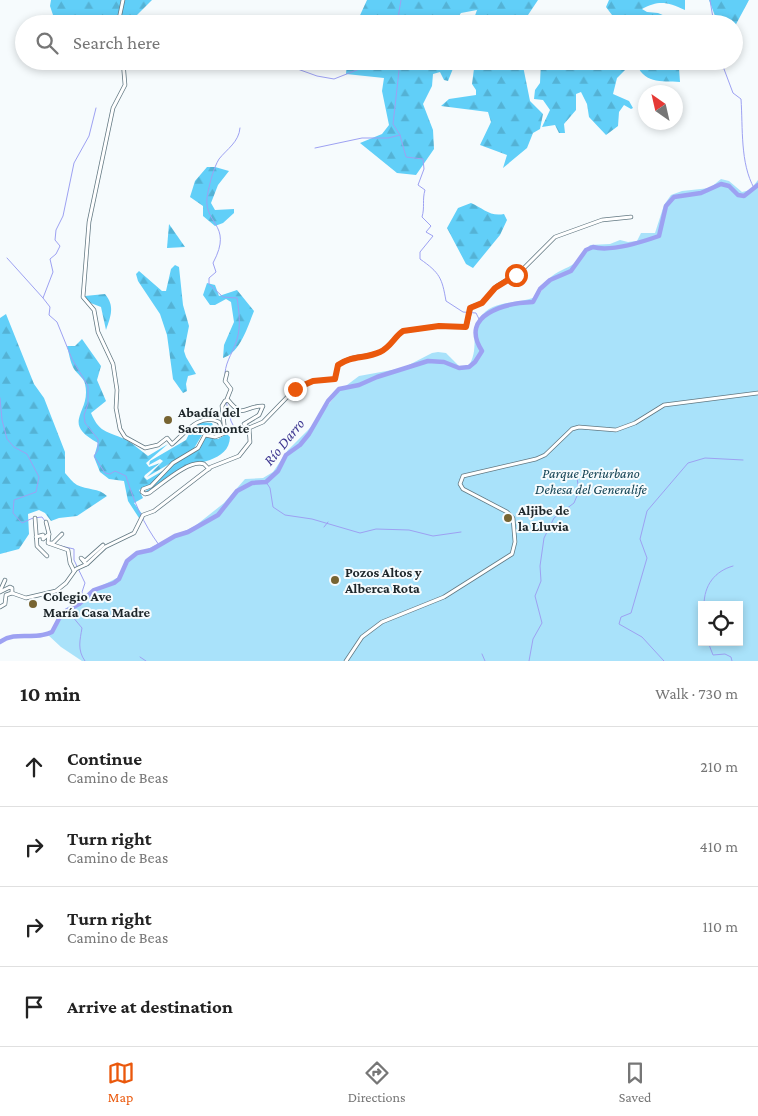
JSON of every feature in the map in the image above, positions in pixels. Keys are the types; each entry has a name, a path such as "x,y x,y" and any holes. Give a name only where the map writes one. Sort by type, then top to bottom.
{"street":[{"path":"120,15 123,0"},
{"path":"123,70 124,85 113,108 89,222 82,292 86,302 94,310 98,332 113,364 117,390 116,408 120,429 125,437 142,447 151,448 167,438 173,443 200,421 217,421 222,427 220,435"},
{"path":"249,428 266,419 295,389 313,381 335,379 338,365 346,359 378,353 392,344 398,335 406,330 439,326 466,327 469,309 482,303 495,288 520,272 555,237 602,220 631,217"},
{"path":"209,469 204,464 197,463 175,473 146,494 142,492 143,489 151,486 170,465 198,448 205,435 215,437 226,432 222,406 227,400 231,389 225,381 227,373"},
{"path":"346,661 367,633 382,622 444,597 512,554 515,542 513,518 507,512 463,489 460,484 464,476 536,459 545,455 572,429 579,427 616,430 635,424 664,405 758,392"},
{"path":"0,607 4,605 6,596 12,593 26,598 53,593 66,583 77,569 86,564 105,547 134,533 142,516 176,496 193,480 209,469 235,458 246,448 250,442 249,428 244,424 259,415 264,407 259,406 238,412 227,400"},
{"path":"35,518 37,546 48,556"},
{"path":"46,522 49,534 48,543"},
{"path":"36,537 44,536 43,539 49,534"},
{"path":"48,543 53,543 62,534"},
{"path":"48,543 68,550 70,563 77,569"},
{"path":"86,564 81,558 85,562 103,544"},
{"path":"0,592 5,580"},
{"path":"0,592 10,587 12,588 12,593"}],"green space":[{"path":"51,0 121,0 118,15 53,15 50,6"},
{"path":"124,0 152,0 137,15 122,15"},
{"path":"367,0 538,0 528,15 475,15 477,10 461,13 460,15 360,15"},
{"path":"609,0 685,0 685,10 663,3 653,4 642,9 663,15 612,15 606,7"},
{"path":"709,0 749,0 741,15 715,15"},
{"path":"346,70 452,70 448,81 444,80 440,72 433,74 432,86 423,104 433,130 434,149 416,175 397,173 360,143 382,134 389,125 382,91 384,78 346,74"},
{"path":"474,70 524,70 530,101 543,114 540,129 533,133 527,148 503,168 507,155 480,145 491,122 488,112 441,106 449,99 476,95 476,90 472,84"},
{"path":"541,70 625,70 617,78 613,94 629,101 633,108 631,109 624,105 619,112 618,126 606,135 589,117 587,104 581,92 576,94 576,110 564,124 565,133 559,133 555,125 542,127 550,110 543,100 534,99 535,90 540,83"},
{"path":"640,70 679,70 680,82 653,80"},
{"path":"207,167 229,171 218,185 211,203 215,210 234,209 234,213 223,223 215,226 203,216 203,206 190,197 195,181"},
{"name":"Parque Periurbano Dehesa del Generalife","path":"721,179 729,181 742,192 750,190 758,180 758,661 82,661 61,647 47,634 54,628 64,610 89,592 119,577 127,561 135,555 195,526 224,503 245,479 263,478 273,472 288,450 311,427 339,391 359,376 403,368 432,353 438,352 446,353 461,368 468,367 474,354 476,325 484,313 497,305 537,296 552,276 577,261 590,245 610,244 620,240 628,242 637,241 641,233 655,233 664,205 671,195 682,191 710,188"},
{"path":"471,203 491,213 504,214 507,220 500,235 473,268 466,264 447,228 458,208"},
{"path":"169,224 185,247 167,248"},
{"path":"175,265 179,267 183,305 189,326 184,351 196,374 188,376 187,391 183,393 173,379 167,335 160,314 138,281 136,274 139,271 162,291 166,291 171,269"},
{"path":"207,283 215,285 219,296 237,290 254,311 239,345 234,351 223,358 224,345 234,322 231,302 226,299 215,305 210,305 203,295"},
{"path":"105,294 111,307 111,316 106,330 101,307 88,302 85,296"},
{"path":"6,314 34,384 44,398 65,452 65,473 77,485 104,493 107,496 77,516 51,521 45,513 39,510 28,514 29,534 19,549 0,554 0,318"},
{"path":"82,339 101,366 97,380 106,401 91,413 98,425 106,432 131,443 148,456 168,444 146,463 149,467 160,463 145,475 144,477 147,480 166,469 150,485 139,490 143,498 134,503 142,514 139,518 128,501 124,481 109,479 100,472 94,457 98,443 80,429 80,416 86,394 85,384 75,371 67,346 75,346"},
{"path":"201,422 212,423 217,435 202,435 193,450 147,477 163,461 160,459 149,465 150,461 186,440 193,426"},
{"path":"227,434 230,437 224,452 210,460 178,470 149,491 144,492 151,488 173,464 198,450 205,436 218,439"}],"waterway":[{"path":"398,15 401,0"},
{"path":"710,0 712,15"},
{"path":"300,70 334,79 357,70"},
{"path":"399,70 393,124 400,135 406,157 423,159 424,169 418,185 425,190 422,217 431,226 426,232 433,236 420,252 420,259 436,272 441,281 446,301 463,312 476,313 479,319"},
{"path":"724,70 733,93 741,99 744,156 746,168 754,188"},
{"path":"96,108 89,136 74,163 63,216 56,230 55,240 60,246 56,254 50,259 53,272 43,298 50,307 49,315 57,322 72,359 88,386 88,404 84,415 85,423 98,439 98,450 94,456 105,473 110,474 115,471 126,476 132,495 148,529 159,545"},
{"path":"225,373 238,334 237,298 223,297 209,284 209,278 216,272 213,263 219,250 220,239 219,231 208,211 207,203 215,166 235,141 240,128"},
{"path":"315,148 362,138 388,138 400,135"},
{"name":"Río Darro","path":"0,642 6,638 39,636 52,632 62,613 79,604 94,590 114,583 119,579 127,561 137,553 151,550 175,536 188,532 218,515 237,491 252,483 266,482 278,471 286,455 300,445 309,434 328,401 339,389 359,385 377,377 428,361 444,362 459,368 469,367 475,362 482,351 476,338 476,328 481,320 499,308 533,302 540,289 550,280 571,271 586,250 593,247 626,246 659,236 666,206 674,197 701,193 721,184 729,186 738,195 744,196 758,185"},
{"path":"7,258 43,298"},
{"path":"0,398 2,420 7,439 14,447 27,454 39,477 36,492 14,500 13,513 22,523 33,518 42,517 45,521"},
{"path":"226,401 235,429"},
{"path":"664,661 642,637 619,624 621,617 631,613 647,558 640,539 647,511 688,463 705,458 743,460"},
{"path":"529,661 533,639 542,623 535,596 541,581 540,566 544,538 554,518 574,503 579,491 577,478"},
{"path":"266,482 270,488 273,507 285,515 312,519 360,533 376,529 409,530 433,536 461,532"},
{"path":"324,527 328,522"},
{"path":"61,546 74,549 74,560 85,583 82,592 84,600"},
{"path":"705,601 708,585 716,575 733,566"},
{"path":"67,610 82,628 80,649 85,661"},
{"path":"710,646 713,655 725,654 731,657 732,661"},
{"path":"482,654 485,661"},
{"path":"140,657 146,661"}],"place":[{"name":"Abadía del Sacromonte","path":"168,420"},
{"name":"Aljibe de la Lluvia","path":"508,518"},
{"name":"Pozos Altos y Alberca Rota","path":"335,580"},
{"name":"Colegio Ave María Casa Madre","path":"33,604"}],"route":[{"path":"295,389 317,380 329,381 335,379 337,367 344,360 378,353 392,344 403,331 439,326 466,327 470,308 482,303 497,286 516,275"}]}
